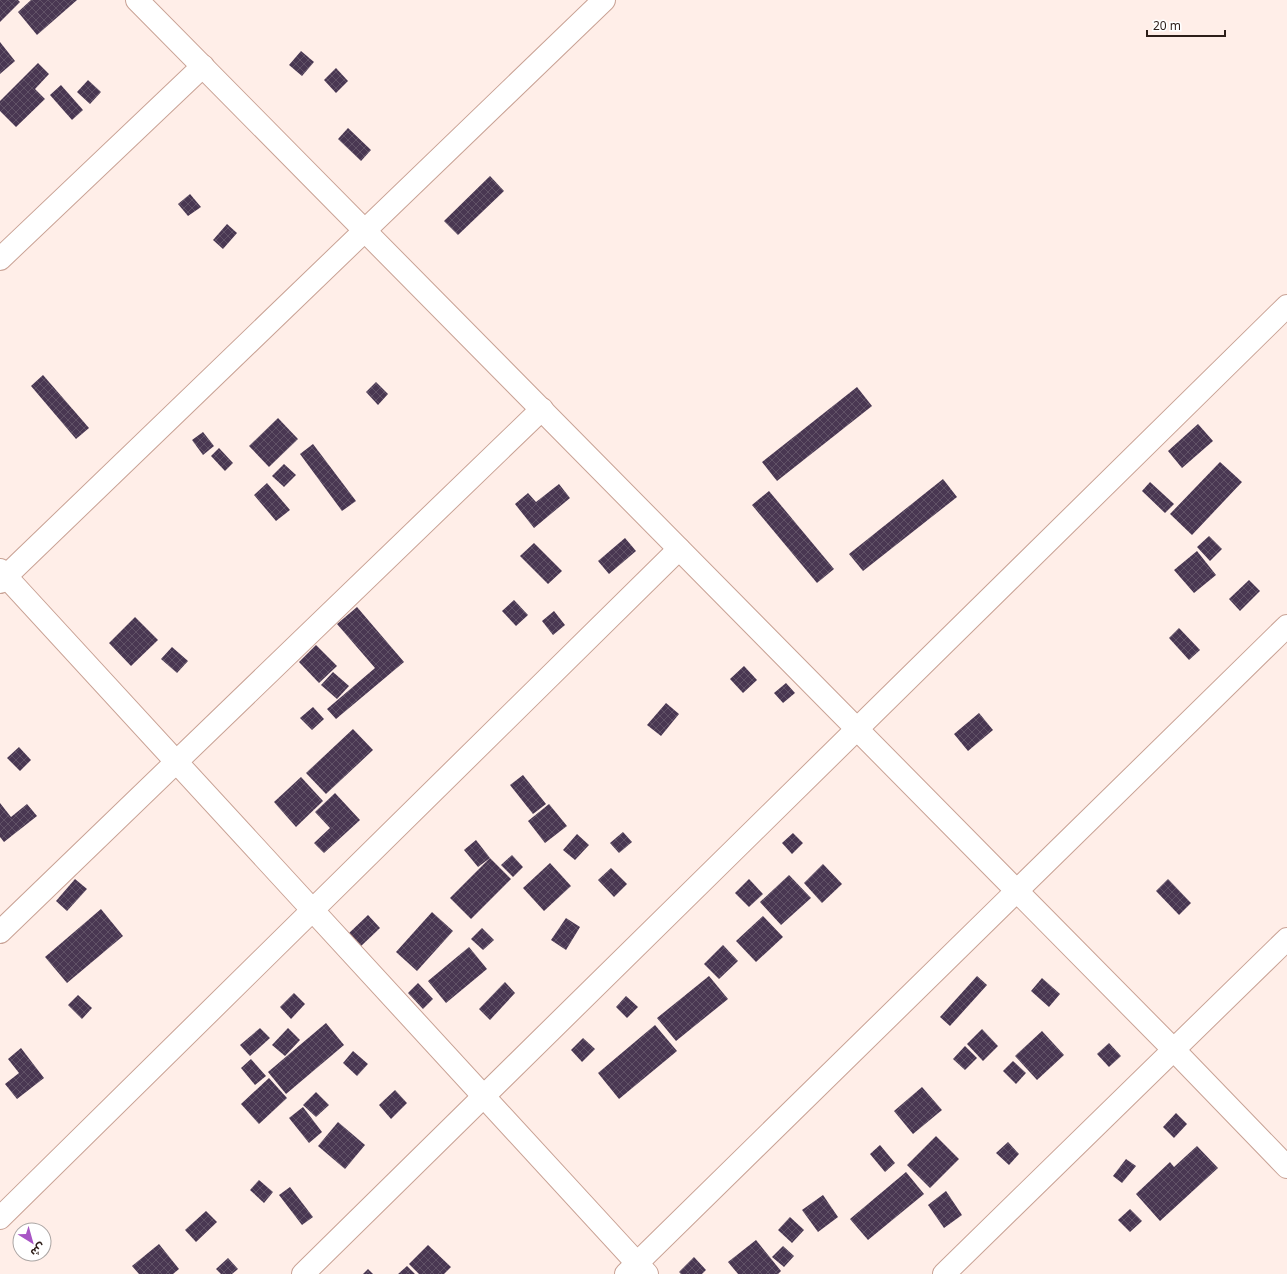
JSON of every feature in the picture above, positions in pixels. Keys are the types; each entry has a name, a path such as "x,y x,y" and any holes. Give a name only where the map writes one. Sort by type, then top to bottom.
{"street":[{"path":"137,0 366,230 1173,1049 1287,1167"},
{"path":"604,0 366,230 2,576 484,1096 637,1270 1017,891 1287,626"},
{"path":"0,259 203,66"},
{"path":"303,1274 1287,306"},
{"path":"0,932 542,409"},
{"path":"0,1218 679,549"},
{"path":"944,1274 1287,939"}],"building":[{"path":"0,0 18,0 20,2 0,22"},
{"path":"31,0 77,0 37,35 18,12"},
{"path":"0,42 15,61 0,74"},
{"path":"301,51 314,62 302,76 289,65"},
{"path":"38,63 49,74 35,89 45,99 16,127 0,111 0,101"},
{"path":"336,68 348,81 336,93 324,80"},
{"path":"88,80 101,92 90,104 77,92"},
{"path":"61,85 83,110 72,120 50,95"},
{"path":"348,128 371,150 361,161 338,139"},
{"path":"490,176 504,191 458,235 444,221"},
{"path":"190,194 201,207 188,216 178,204"},
{"path":"227,224 237,233 223,249 213,240"},
{"path":"43,375 89,428 76,439 31,386"},
{"path":"376,382 388,394 378,405 366,392"},
{"path":"857,387 872,406 777,481 762,462"},
{"path":"278,418 298,439 269,467 249,446"},
{"path":"1198,424 1213,441 1182,468 1168,451"},
{"path":"203,432 214,446 203,455 192,440"},
{"path":"313,444 356,501 342,511 300,454"},
{"path":"219,448 233,463 225,471 211,456"},
{"path":"1220,462 1242,482 1192,535 1170,514"},
{"path":"284,464 296,475 284,487 272,476"},
{"path":"943,479 957,497 863,571 849,554"},
{"path":"1150,482 1174,504 1165,513 1142,491"},
{"path":"267,483 290,510 276,521 254,495"},
{"path":"559,484 570,498 534,528 515,504 528,493 536,502"},
{"path":"769,491 834,569 817,583 752,505"},
{"path":"1209,536 1222,549 1210,561 1197,547"},
{"path":"625,538 636,551 609,574 598,561"},
{"path":"534,543 562,571 548,584 520,556"},
{"path":"1197,551 1216,575 1194,593 1174,570"},
{"path":"1249,580 1260,591 1240,611 1229,599"},
{"path":"514,600 528,615 516,626 502,611"},
{"path":"357,607 404,662 336,719 327,709 375,668 337,624"},
{"path":"554,611 565,625 553,635 542,621"},
{"path":"135,617 158,640 131,666 109,643"},
{"path":"1179,628 1200,650 1189,660 1169,638"},
{"path":"316,645 337,666 319,683 299,662"},
{"path":"172,647 188,661 177,673 161,659"},
{"path":"744,666 757,680 743,693 730,679"},
{"path":"333,672 349,686 337,699 321,685"},
{"path":"786,683 795,693 783,703 774,693"},
{"path":"666,703 679,714 661,736 647,725"},
{"path":"313,707 324,719 312,730 300,718"},
{"path":"979,713 993,730 968,751 954,734"},
{"path":"353,729 373,750 326,794 306,773"},
{"path":"19,747 31,760 20,771 7,758"},
{"path":"523,775 546,804 533,814 510,785"},
{"path":"301,777 323,801 296,827 274,802"},
{"path":"335,793 360,820 324,853 314,843 330,828 315,812"},
{"path":"0,803 11,817 27,804 37,816 4,842 0,837"},
{"path":"549,804 567,826 545,843 528,821"},
{"path":"623,832 632,842 619,853 610,843"},
{"path":"793,833 803,843 792,854 782,843"},
{"path":"577,834 589,845 575,860 563,850"},
{"path":"476,840 490,858 478,867 464,850"},
{"path":"512,855 523,867 513,877 501,865"},
{"path":"490,858 511,879 471,919 450,898"},
{"path":"550,863 571,886 544,911 523,888"},
{"path":"823,864 842,884 822,903 804,883"},
{"path":"611,868 627,884 614,897 598,880"},
{"path":"789,875 811,898 781,925 760,902"},
{"path":"75,879 87,889 67,911 56,901"},
{"path":"749,879 763,894 749,907 735,893"},
{"path":"1168,879 1191,903 1179,915 1156,891"},
{"path":"101,909 123,936 67,983 45,957"},
{"path":"432,912 453,931 417,971 396,952"},
{"path":"368,915 380,928 359,948 347,935"},
{"path":"763,916 783,937 756,962 736,941"},
{"path":"566,918 580,927 566,950 551,940"},
{"path":"482,928 494,940 483,950 471,939"},
{"path":"723,945 738,961 719,979 704,964"},
{"path":"469,947 487,969 446,1003 428,981"},
{"path":"709,976 728,999 676,1041 657,1018"},
{"path":"977,976 987,985 950,1026 940,1017"},
{"path":"1042,978 1060,994 1049,1007 1031,991"},
{"path":"505,982 515,993 490,1020 479,1009"},
{"path":"418,983 433,999 423,1009 408,993"},
{"path":"294,993 305,1004 291,1019 280,1007"},
{"path":"78,995 92,1008 82,1019 68,1005"},
{"path":"626,996 638,1007 627,1018 616,1007"},
{"path":"326,1023 344,1045 286,1094 268,1072"},
{"path":"655,1025 677,1051 619,1099 598,1073"},
{"path":"260,1028 270,1038 250,1056 240,1045"},
{"path":"288,1028 300,1040 285,1056 272,1045"},
{"path":"982,1029 998,1046 983,1061 967,1044"},
{"path":"1042,1031 1064,1055 1037,1080 1015,1056"},
{"path":"583,1038 595,1049 582,1062 571,1050"},
{"path":"1109,1043 1121,1056 1109,1067 1097,1054"},
{"path":"965,1046 977,1058 965,1070 953,1059"},
{"path":"21,1048 44,1078 17,1099 5,1084 19,1073 8,1059"},
{"path":"353,1051 368,1064 357,1076 343,1063"},
{"path":"251,1059 266,1076 255,1085 241,1068"},
{"path":"1013,1061 1026,1073 1016,1084 1003,1071"},
{"path":"269,1078 287,1098 259,1124 241,1104"},
{"path":"922,1087 942,1110 913,1134 894,1111"},
{"path":"395,1090 407,1103 391,1119 379,1105"},
{"path":"316,1092 329,1105 316,1117 303,1105"},
{"path":"303,1107 322,1132 309,1143 289,1118"},
{"path":"1176,1113 1187,1124 1174,1138 1163,1127"},
{"path":"338,1122 365,1145 345,1169 318,1146"},
{"path":"936,1136 959,1159 930,1188 907,1165"},
{"path":"1008,1142 1019,1154 1009,1165 996,1153"},
{"path":"880,1145 895,1163 885,1172 870,1154"},
{"path":"1197,1146 1218,1168 1160,1221 1136,1194 1170,1162 1174,1167"},
{"path":"1126,1159 1136,1166 1122,1183 1113,1176"},
{"path":"906,1172 924,1194 868,1240 850,1219"},
{"path":"259,1180 273,1192 264,1203 250,1190"},
{"path":"290,1187 313,1217 302,1225 279,1195"},
{"path":"946,1191 962,1215 944,1228 928,1205"},
{"path":"823,1195 838,1217 818,1232 802,1210"},
{"path":"1130,1209 1142,1221 1130,1232 1118,1220"},
{"path":"206,1211 217,1222 196,1242 185,1230"},
{"path":"790,1217 804,1230 792,1243 778,1230"},
{"path":"756,1240 781,1271 778,1274 738,1274 728,1262"},
{"path":"159,1244 179,1269 173,1274 139,1274 132,1266"},
{"path":"428,1245 451,1267 444,1274 419,1274 409,1264"},
{"path":"783,1246 794,1256 784,1267 772,1257"},
{"path":"694,1257 706,1270 702,1274 681,1274 679,1272"},
{"path":"228,1258 238,1269 232,1274 221,1274 216,1269"},
{"path":"407,1266 415,1274 398,1274"},
{"path":"368,1269 373,1274 363,1274"}]}
